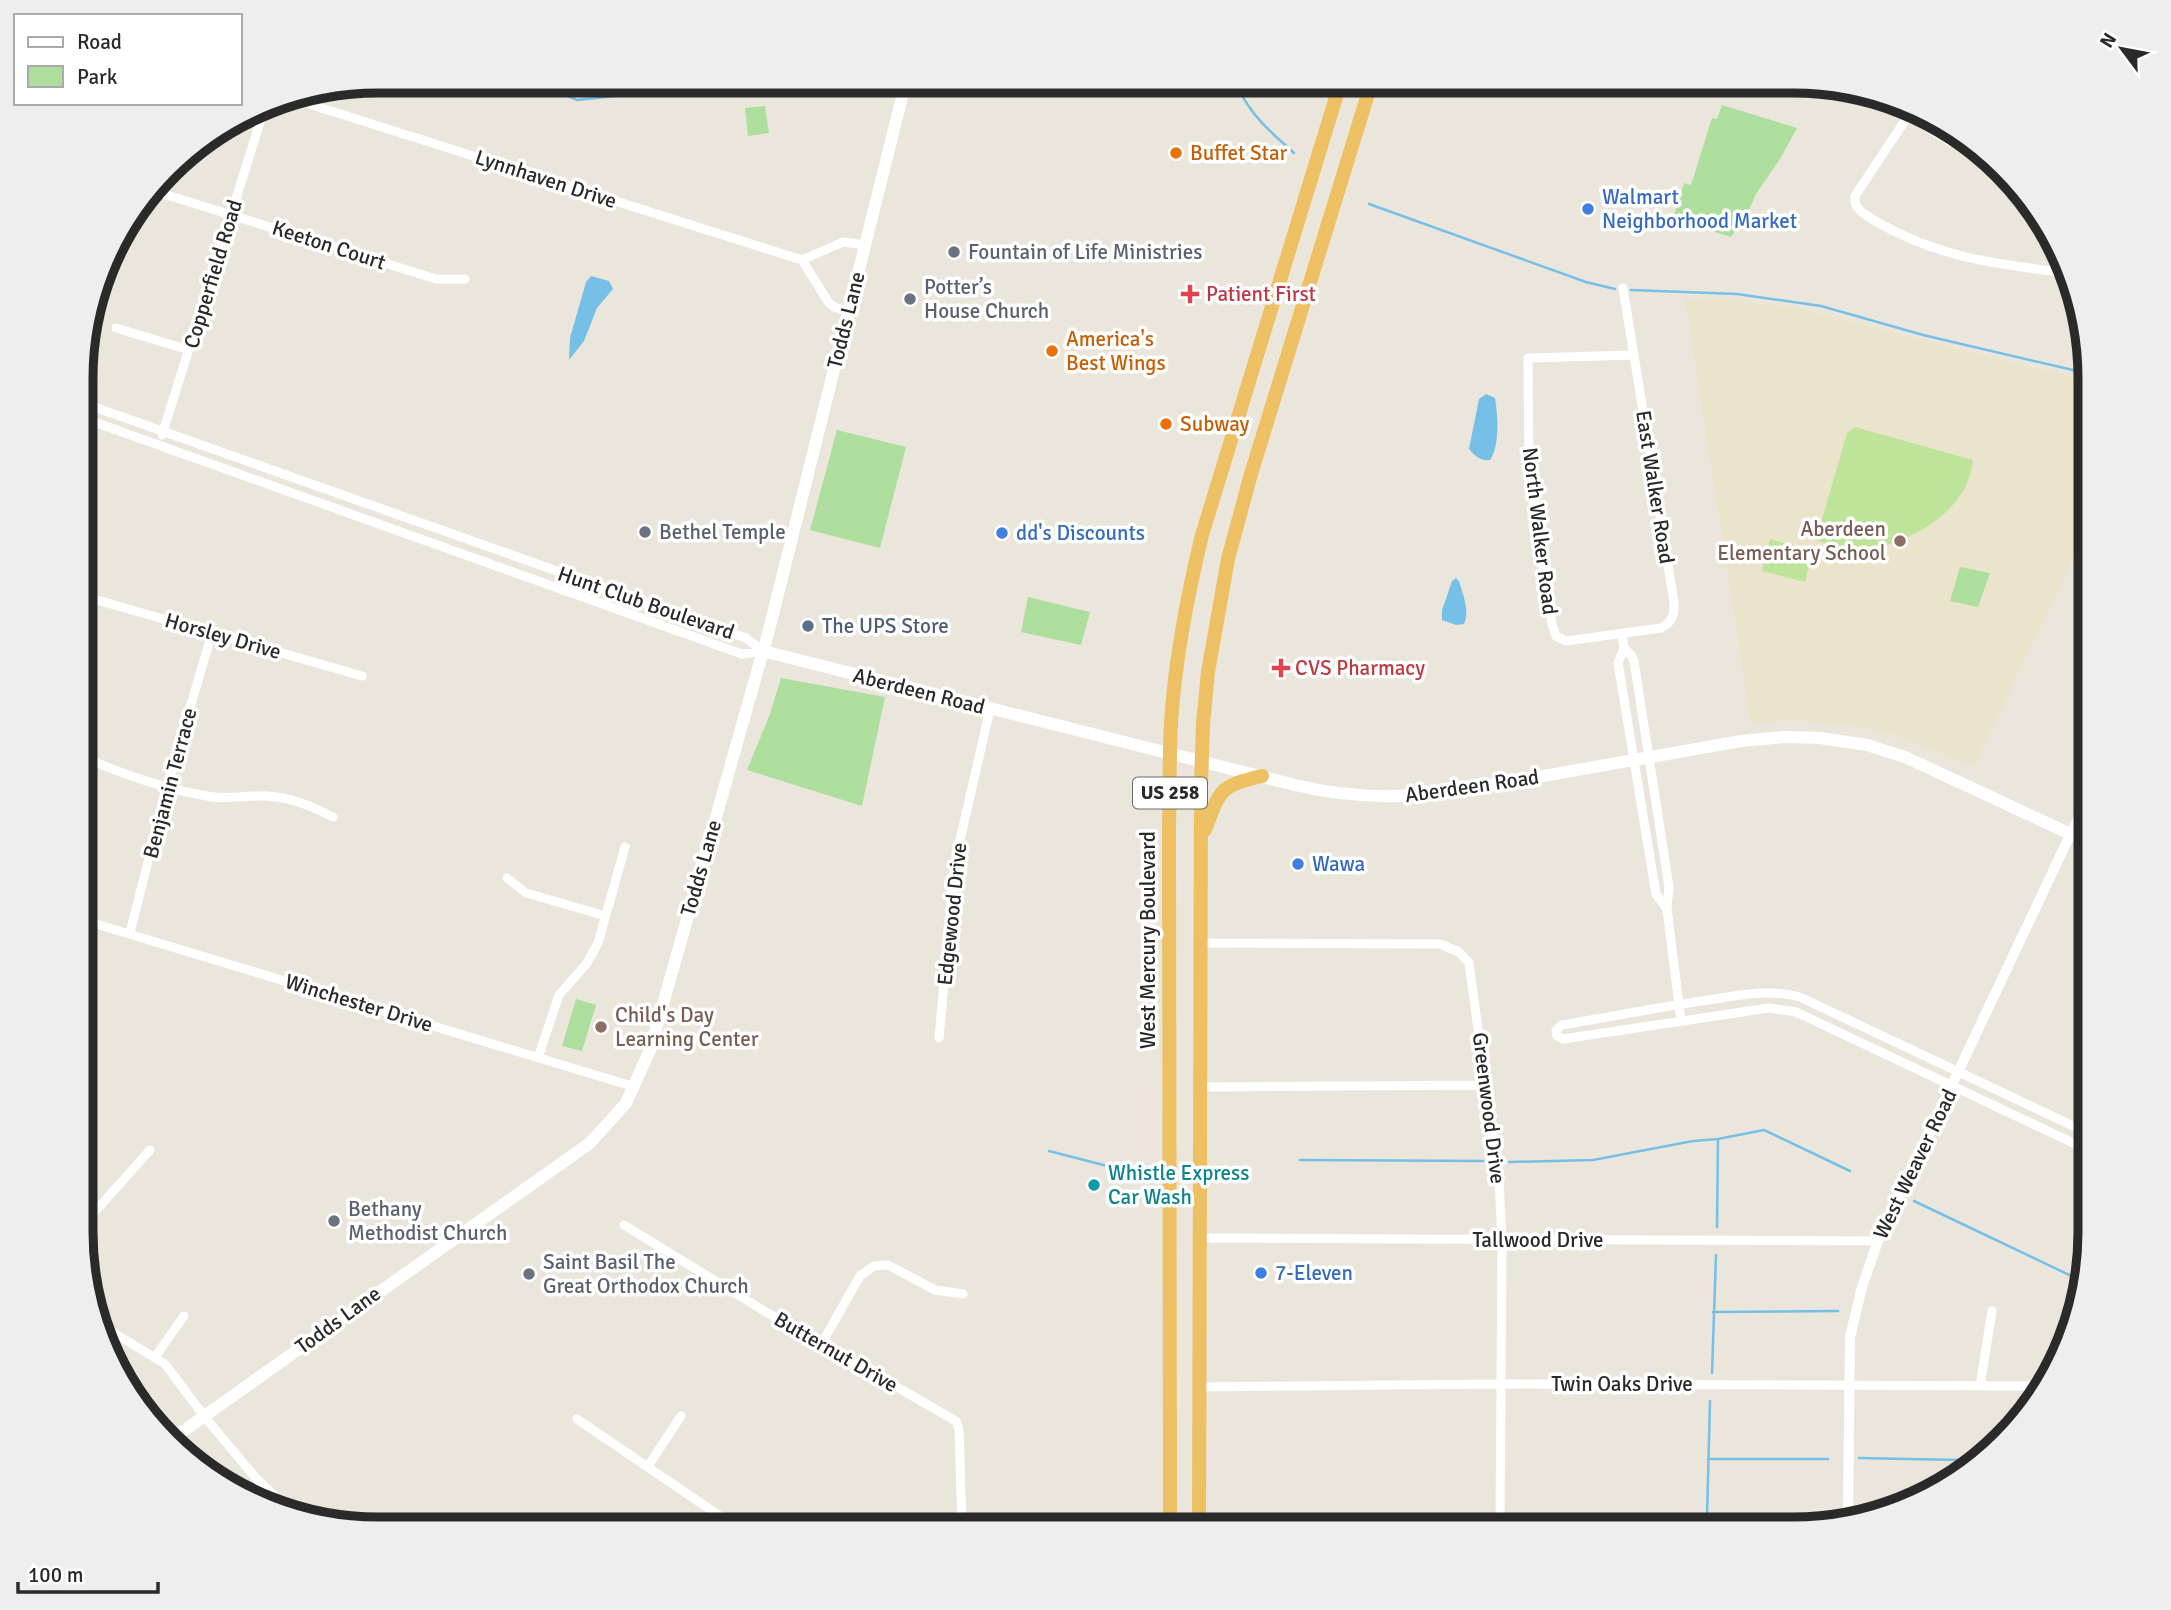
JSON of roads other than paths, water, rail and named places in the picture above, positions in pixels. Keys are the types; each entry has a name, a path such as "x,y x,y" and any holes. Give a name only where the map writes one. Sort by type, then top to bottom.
{"highway":[{"name":"West Mercury Boulevard","path":"1170,1517 1170,753 1180,642 1202,535 1337,93"},
{"name":"US 258","path":"1199,1517 1201,761 1208,672 1231,548 1251,474 1368,93"},
{"path":"1201,841 1222,790 1233,783 1262,776"}],"main road":[{"name":"Todds Lane","path":"177,1435 590,1143 626,1103 635,1087 650,1050 763,651 903,93"},
{"name":"Aberdeen Road","path":"763,651 1340,794 1401,798 1453,792 1770,738 1820,738 1854,742 1917,761 2078,837"}],"street":[{"name":"Lynnhaven Drive","path":"303,102 802,260"},
{"name":"Copperfield Road","path":"158,445 262,117"},
{"path":"1907,117 1855,196 1857,210 1893,231 1945,253 1982,262 2058,272"},
{"path":"1937,131 1956,144"},
{"name":"Keeton Court","path":"161,193 436,279 465,279"},
{"path":"849,312 829,303 802,260 843,242 865,245"},
{"name":"East Walker Road","path":"1622,634 1664,626 1672,618 1674,606 1623,288"},
{"path":"116,328 189,350"},
{"name":"North Walker Road","path":"1622,634 1569,642 1559,639 1553,628 1529,475 1528,358 1633,355"},
{"name":"Hunt Club Boulevard","path":"93,406 746,638 763,651"},
{"name":"Hunt Club Boulevard","path":"93,422 742,654 763,651"},
{"name":"Horsley Drive","path":"93,600 362,676"},
{"name":"Benjamin Terrace","path":"130,933 167,786 212,633"},
{"path":"1622,634 1624,648 1618,663 1632,761 1656,894 1667,909"},
{"path":"1624,648 1634,661 1650,757 1669,887 1667,909 1681,1021"},
{"name":"Edgewood Drive","path":"939,1038 955,862 990,709"},
{"path":"93,761 209,797 267,796 304,802 333,817"},
{"name":"West Weaver Road","path":"1848,1512 1850,1337 1861,1287 1878,1241 2078,819"},
{"path":"538,1058 559,995 593,954 625,847"},
{"path":"507,878 526,892 606,916"},
{"name":"Winchester Drive","path":"93,923 635,1087"},
{"name":"Greenwood Drive","path":"1200,943 1432,943 1453,948 1465,957 1471,970 1499,1182 1502,1240 1500,1517"},
{"path":"2078,1128 1800,997 1784,992 1767,991 1679,1004 1562,1025 1556,1033 1563,1039 1782,1008 1796,1012 2078,1145"},
{"path":"1199,1087 1486,1085"},
{"path":"93,1214 149,1150"},
{"name":"Butternut Drive","path":"624,1225 956,1421 959,1430 962,1517"},
{"name":"Tallwood Drive","path":"1199,1238 1878,1241"},
{"path":"822,1343 860,1276 873,1266 888,1265 935,1290 963,1294"},
{"path":"1980,1386 1992,1311"},
{"path":"155,1357 184,1316"},
{"path":"110,1331 165,1364 204,1416 255,1477 278,1499"},
{"name":"Twin Oaks Drive","path":"1199,1387 1501,1384 2034,1385"},
{"path":"648,1466 681,1416"},
{"path":"577,1419 722,1517"}],"water":[{"path":"591,276 609,281 613,289 597,308 584,341 569,360 570,338 586,282"},
{"path":"1486,394 1495,398 1497,413 1497,439 1490,460 1483,460 1469,449 1479,399"},
{"path":"1456,578 1465,603 1466,619 1464,624 1456,625 1442,620 1442,610 1452,581"}],"waterway":[{"path":"566,93 577,100 645,93"},
{"path":"1240,93 1259,120 1294,153"},
{"path":"1369,204 1586,282 1615,289"},
{"path":"1631,290 1737,294 1821,306 1923,335 2078,371"},
{"path":"1509,1162 1593,1160 1764,1130 1850,1171"},
{"path":"1717,1227 1718,1139"},
{"path":"1049,1151 1115,1168 1144,1170"},
{"path":"1300,1160 1483,1161"},
{"path":"1914,1201 2075,1278"},
{"path":"1712,1373 1716,1255"},
{"path":"1713,1312 1838,1311"},
{"path":"1707,1517 1710,1401"},
{"path":"1859,1458 1959,1460"},
{"path":"1708,1459 1828,1459"}],"place":[{"name":"Buffet Star","path":"1176,153"},
{"name":"Walmart Neighborhood Market","path":"1588,209"},
{"name":"Fountain of Life Ministries","path":"954,252"},
{"name":"Patient First","path":"1190,294"},
{"name":"Potter’s House Church","path":"910,299"},
{"name":"America's Best Wings","path":"1052,351"},
{"name":"Subway","path":"1166,424"},
{"name":"Bethel Temple","path":"645,532"},
{"name":"dd's Discounts","path":"1002,533"},
{"name":"Aberdeen Elementary School","path":"1900,541"},
{"name":"The UPS Store","path":"808,626"},
{"name":"CVS Pharmacy","path":"1281,668"},
{"name":"Wawa","path":"1298,864"},
{"name":"Child's Day Learning Center","path":"601,1027"},
{"name":"Whistle Express Car Wash","path":"1094,1185"},
{"name":"Bethany Methodist Church","path":"334,1221"},
{"name":"7-Eleven","path":"1261,1273"},
{"name":"Saint Basil The Great Orthodox Church","path":"529,1274"}]}
